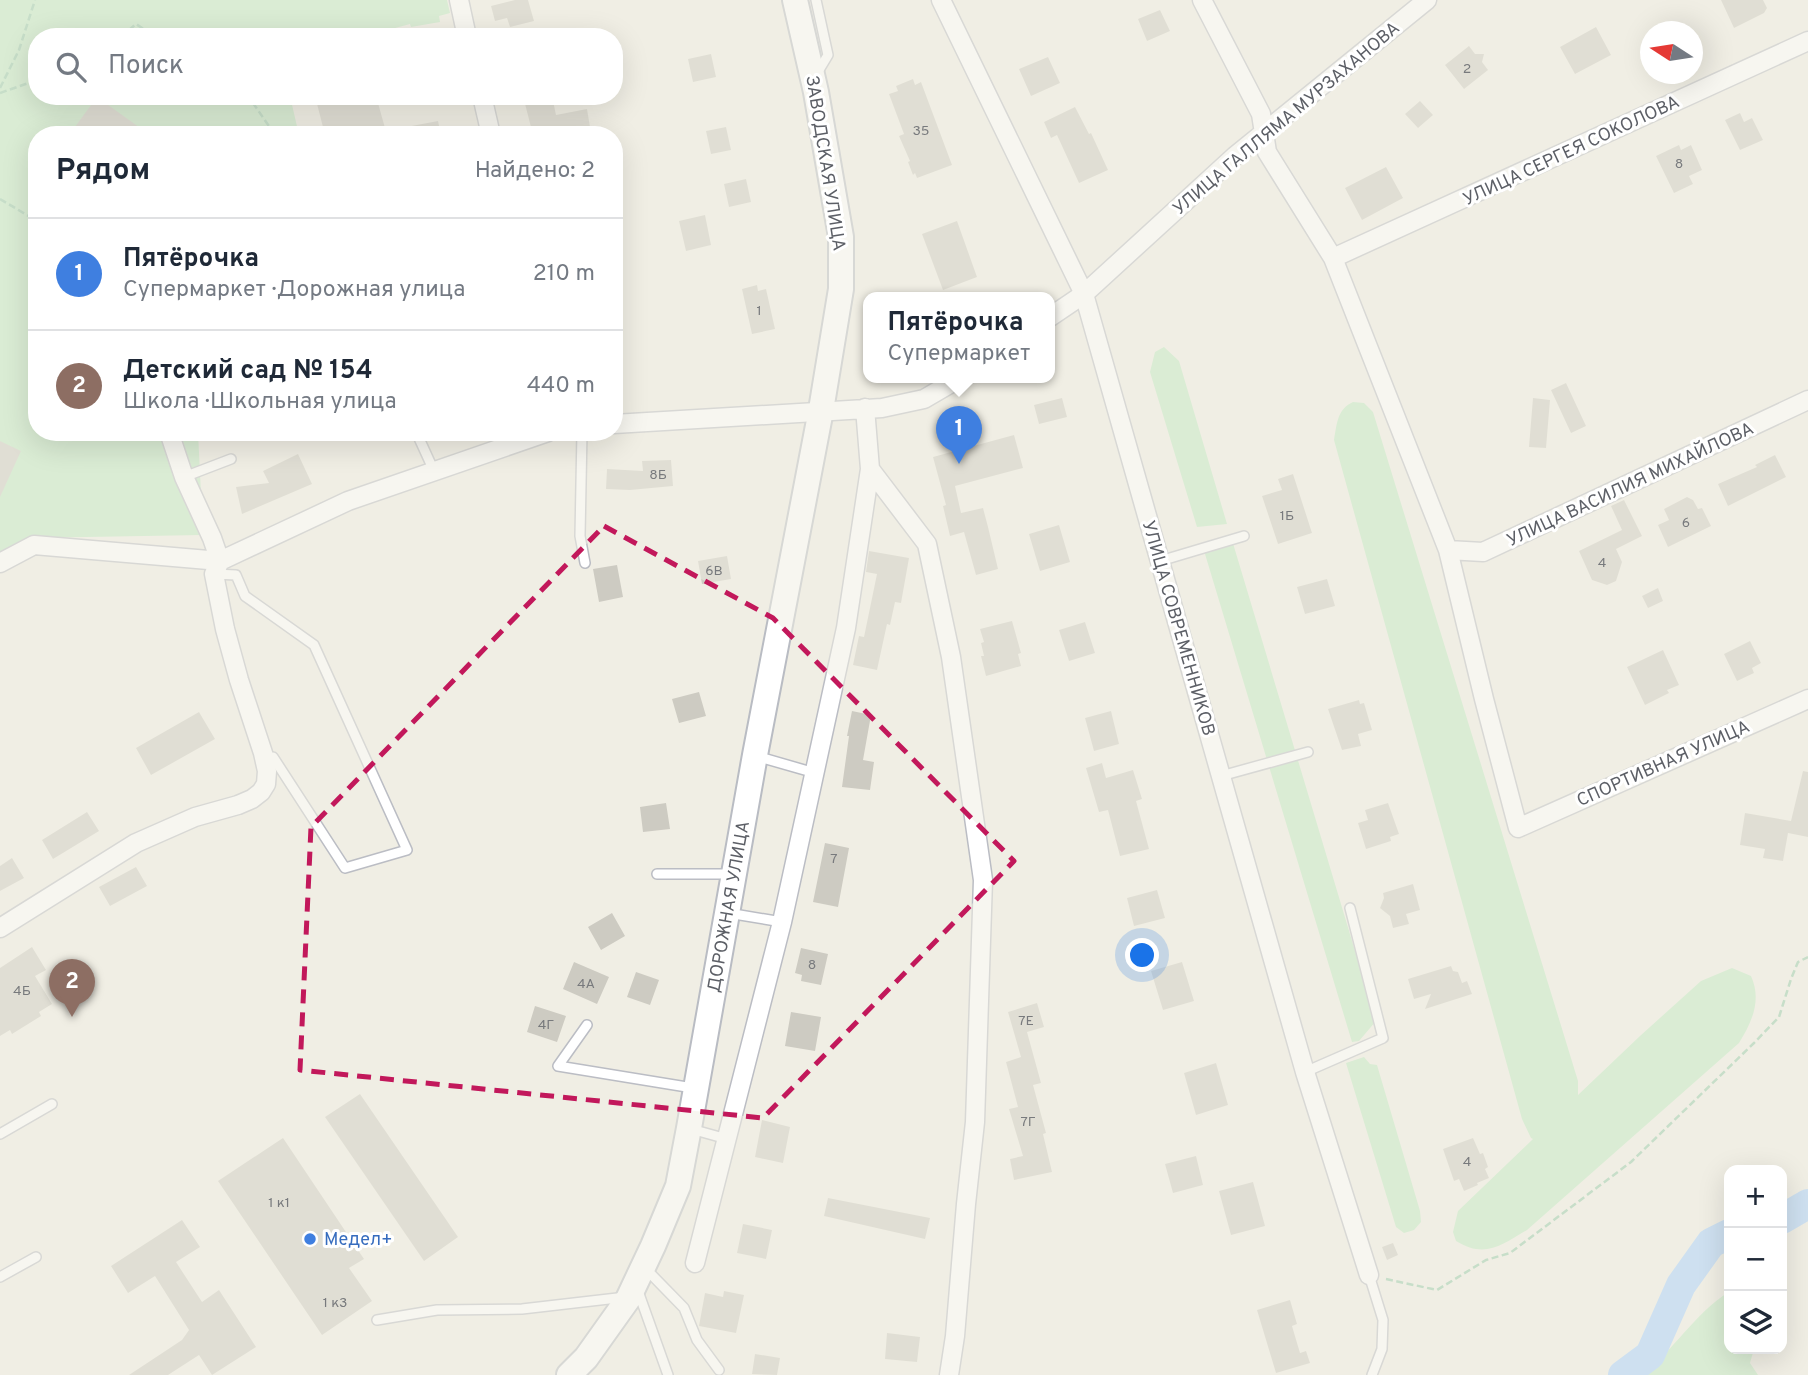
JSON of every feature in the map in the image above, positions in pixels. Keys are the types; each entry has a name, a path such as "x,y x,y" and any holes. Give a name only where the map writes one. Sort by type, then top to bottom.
{"street":[{"path":"459,0 465,28"},
{"name":"ЗАВОДСКАЯ УЛИЦА","path":"796,0 814,79 841,236 841,289 821,410"},
{"name":"УЛИЦА СОВРЕМЕННИКОВ","path":"940,0 1084,294 1305,1072 1369,1275"},
{"path":"1202,0 1261,114 1267,152 1333,258 1448,550"},
{"name":"УЛИЦА ГАЛЛЯМА МУРЗАХАНОВА","path":"1055,314 1084,294 1235,156 1427,0"},
{"name":"УЛИЦА СЕРГЕЯ СОКОЛОВА","path":"1333,258 1808,41"},
{"path":"484,105 489,126"},
{"path":"623,423 881,408 924,400 952,383"},
{"name":"УЛИЦА ВАСИЛИЯ МИХАЙЛОВА","path":"1448,550 1483,552 1808,400"},
{"path":"695,1263 782,922 846,628 870,469 865,408"},
{"name":"ДОРОЖНАЯ УЛИЦА","path":"569,1375 586,1358 636,1282 678,1186 733,874 821,410"},
{"path":"0,928 136,843 195,817 252,799 266,784 264,757 229,642 212,538 184,477 172,441"},
{"path":"0,563 34,545 217,568 348,500 522,441"},
{"path":"870,469 927,544 951,657 983,880 975,1122 950,1375"},
{"name":"СПОРТИВНАЯ УЛИЦА","path":"1448,550 1518,828 1808,699"}],"lane":[{"path":"814,79 828,55 816,0"},
{"path":"420,441 434,471"},
{"path":"582,441 580,536 585,563"},
{"path":"184,477 231,459"},
{"path":"1160,561 1244,536"},
{"path":"217,568 236,575 245,596 314,645 407,849 345,868 273,757 264,757"},
{"path":"1221,776 1308,752"},
{"path":"755,755 815,773"},
{"path":"657,874 733,874"},
{"path":"1305,1072 1383,1038 1350,908"},
{"path":"727,912 782,922"},
{"path":"587,1025 558,1066 696,1089"},
{"path":"0,1134 52,1104"},
{"path":"689,1128 727,1139"},
{"path":"0,1277 36,1256"},
{"path":"1369,1275 1383,1320 1382,1349 1372,1375"},
{"path":"377,1320 437,1310 522,1309 636,1282 684,1308 697,1340 719,1370"},
{"path":"636,1282 668,1375"}],"path":[{"path":"0,90 19,50 35,0"},
{"path":"0,90 28,82"},
{"path":"254,105 269,126"},
{"path":"0,198 28,215"},
{"path":"1369,1275 1437,1290 1486,1260 1510,1254 1631,1162 1754,1043 1779,1017 1798,962 1808,957"}],"highlighted area":[{"path":"604,526 773,618 1014,861 763,1118 300,1070 311,827"}],"green space":[{"path":"0,0 447,0 450,13 439,16 440,22 411,27 410,24 395,28 28,28 28,105 292,105 297,126 28,126 28,441 198,441 203,535 27,538 0,553"},
{"path":"1164,347 1179,361 1227,524 1197,527 1150,372 1155,352"},
{"path":"1353,402 1364,403 1373,412 1578,1081 1578,1095 1701,981 1732,968 1751,976 1756,994 1754,1011 1739,1043 1527,1230 1493,1248 1476,1249 1456,1241 1453,1232 1458,1211 1533,1139 1522,1119 1334,440 1341,413"},
{"path":"1232,540 1376,1021 1359,1041 1352,1042 1202,544"},
{"path":"1364,1057 1370,1064 1377,1065 1420,1211 1421,1222 1414,1230 1404,1233 1396,1227 1346,1063"},
{"path":"1724,1296 1724,1354 1753,1354 1750,1363 1758,1375 1642,1375 1706,1310"}],"building":[{"path":"528,0 534,21 510,27 507,18 495,21 491,6"},
{"path":"1721,0 1763,0 1767,8 1764,13 1734,28"},
{"path":"1160,10 1170,31 1147,41 1138,19"},
{"path":"1596,27 1611,55 1575,74 1560,47"},
{"path":"1469,46 1475,54 1484,54 1482,62 1488,70 1464,89 1445,65"},
{"path":"711,54 716,77 693,82 688,59"},
{"path":"1048,57 1060,83 1031,96 1019,69"},
{"path":"913,79 915,85 921,82 952,165 917,178 915,173 913,175 899,136 904,134 889,94 898,91 896,86"},
{"path":"1420,101 1433,115 1418,128 1405,114"},
{"path":"91,105 108,105 137,126 76,126"},
{"path":"317,105 379,105 384,126 323,126"},
{"path":"525,105 554,105 556,115 587,109 590,126 531,126"},
{"path":"1075,107 1089,134 1091,133 1108,170 1079,183 1057,135 1051,138 1044,122"},
{"path":"1740,113 1744,122 1752,118 1763,140 1740,150 1725,120"},
{"path":"438,121 439,126 412,126"},
{"path":"726,127 731,150 711,154 706,131"},
{"path":"1679,145 1681,150 1691,145 1702,170 1689,176 1693,184 1674,193 1656,156"},
{"path":"1386,167 1403,198 1362,220 1345,188"},
{"path":"746,179 751,202 729,207 724,184"},
{"path":"705,215 711,245 686,251 679,221"},
{"path":"957,221 977,277 943,290 922,234"},
{"path":"757,285 758,291 766,289 775,329 752,334 742,289"},
{"path":"1566,383 1586,426 1571,433 1551,390"},
{"path":"1062,398 1067,417 1039,424 1034,405"},
{"path":"1533,398 1550,400 1546,448 1529,447"},
{"path":"1014,435 1023,468 955,486 961,513 983,508 998,569 976,575 964,532 950,536 943,506 946,505 933,457"},
{"path":"0,441 21,451 0,497"},
{"path":"298,454 312,484 242,514 236,487 269,483 263,471"},
{"path":"1775,455 1786,477 1728,506 1718,484 1757,467 1755,465"},
{"path":"671,460 673,486 606,489 607,469 643,471 642,461"},
{"path":"1293,474 1312,533 1278,544 1262,496 1282,490 1278,479"},
{"path":"1687,497 1693,500 1698,509 1702,508 1711,526 1668,547 1658,525 1669,520 1664,509"},
{"path":"1624,500 1642,536 1616,549 1622,562 1616,581 1607,585 1592,580 1579,551 1622,530 1611,506"},
{"path":"1059,525 1070,562 1040,571 1029,534"},
{"path":"869,551 909,558 901,603 895,602 890,625 887,624 877,670 853,665 859,636 864,637 877,574 866,572"},
{"path":"727,556 731,579 702,584 698,561"},
{"path":"617,565 623,597 599,602 593,569"},
{"path":"1327,579 1335,606 1305,614 1297,587"},
{"path":"1658,588 1663,601 1648,608 1642,596"},
{"path":"1012,621 1021,653 1018,654 1021,666 986,676 981,656 984,656 981,643 984,642 980,629"},
{"path":"1085,622 1095,653 1069,661 1059,630"},
{"path":"1750,641 1761,663 1752,668 1754,673 1737,681 1724,654"},
{"path":"1663,650 1679,685 1645,705 1627,667"},
{"path":"699,692 706,716 679,723 672,699"},
{"path":"1359,700 1360,704 1364,703 1372,730 1358,734 1361,746 1342,750 1328,709"},
{"path":"852,711 871,715 863,760 874,762 870,790 842,787"},
{"path":"1111,711 1119,744 1094,751 1085,718"},
{"path":"199,712 215,739 151,775 136,748"},
{"path":"1102,763 1106,778 1133,770 1142,799 1136,801 1149,849 1120,856 1108,810 1099,812 1086,768"},
{"path":"1803,771 1808,772 1808,837 1788,833 1783,861 1763,858 1765,849 1740,845 1745,813 1791,821"},
{"path":"666,803 670,829 643,832 640,807"},
{"path":"1388,803 1399,834 1390,837 1391,841 1366,849 1358,823 1368,820 1365,810"},
{"path":"87,812 99,831 53,859 42,840"},
{"path":"825,843 849,848 838,907 813,902"},
{"path":"12,858 24,878 0,891 0,866"},
{"path":"136,867 147,886 110,906 99,887"},
{"path":"1413,884 1420,910 1406,914 1409,924 1393,928 1390,916 1380,908 1383,893"},
{"path":"1157,890 1165,918 1134,926 1127,898"},
{"path":"612,913 625,936 601,950 588,927"},
{"path":"32,947 46,970 35,976 52,1004 39,1012 41,1016 12,1034 10,1030 0,1036 0,968"},
{"path":"801,948 828,954 821,985 801,981 802,975 795,973"},
{"path":"574,962 609,977 597,1004 563,989"},
{"path":"1182,962 1194,1001 1163,1010 1151,971"},
{"path":"1451,966 1453,971 1458,972 1462,983 1467,981 1472,994 1425,1009 1431,994 1414,999 1408,979"},
{"path":"636,972 659,980 650,1005 627,997"},
{"path":"1037,1003 1044,1027 1027,1032 1041,1083 1033,1085 1046,1133 1043,1134 1052,1172 1014,1180 1010,1159 1023,1156 1009,1109 1018,1107 1006,1062 1021,1057 1008,1012"},
{"path":"535,1006 566,1016 557,1042 527,1032"},
{"path":"791,1012 821,1017 815,1051 785,1046"},
{"path":"1216,1063 1228,1105 1196,1115 1184,1073"},
{"path":"360,1094 458,1237 424,1261 325,1117"},
{"path":"762,1120 790,1127 783,1163 755,1157"},
{"path":"283,1138 364,1259 349,1268 372,1301 322,1335 218,1181"},
{"path":"1473,1138 1480,1154 1483,1153 1489,1178 1464,1191 1459,1179 1454,1181 1443,1149"},
{"path":"1196,1156 1203,1185 1173,1193 1165,1164"},
{"path":"1253,1182 1265,1226 1231,1235 1219,1191"},
{"path":"828,1198 930,1218 925,1239 824,1216"},
{"path":"182,1220 200,1247 176,1262 202,1302 219,1290 256,1347 212,1375 199,1355 168,1375 129,1375 182,1340 189,1330 155,1276 128,1293 111,1266"},
{"path":"743,1224 772,1230 766,1259 737,1253"},
{"path":"1393,1243 1398,1255 1387,1260 1382,1247"},
{"path":"724,1291 744,1295 736,1333 699,1326 705,1293 723,1297"},
{"path":"1290,1300 1297,1324 1292,1326 1300,1353 1306,1351 1310,1363 1276,1373 1257,1310"},
{"path":"887,1333 920,1337 917,1362 885,1359"},
{"path":"755,1354 780,1358 777,1375 752,1374"}],"waterway":[{"path":"1787,1216 1808,1204"},
{"path":"1623,1375 1650,1355 1681,1285 1711,1243 1724,1236"}],"place":[{"name":"Пятёрочка","path":"959,464"},
{"name":"Детский сад № 154","path":"72,1017"},
{"name":"Медел+","path":"310,1239"}]}
